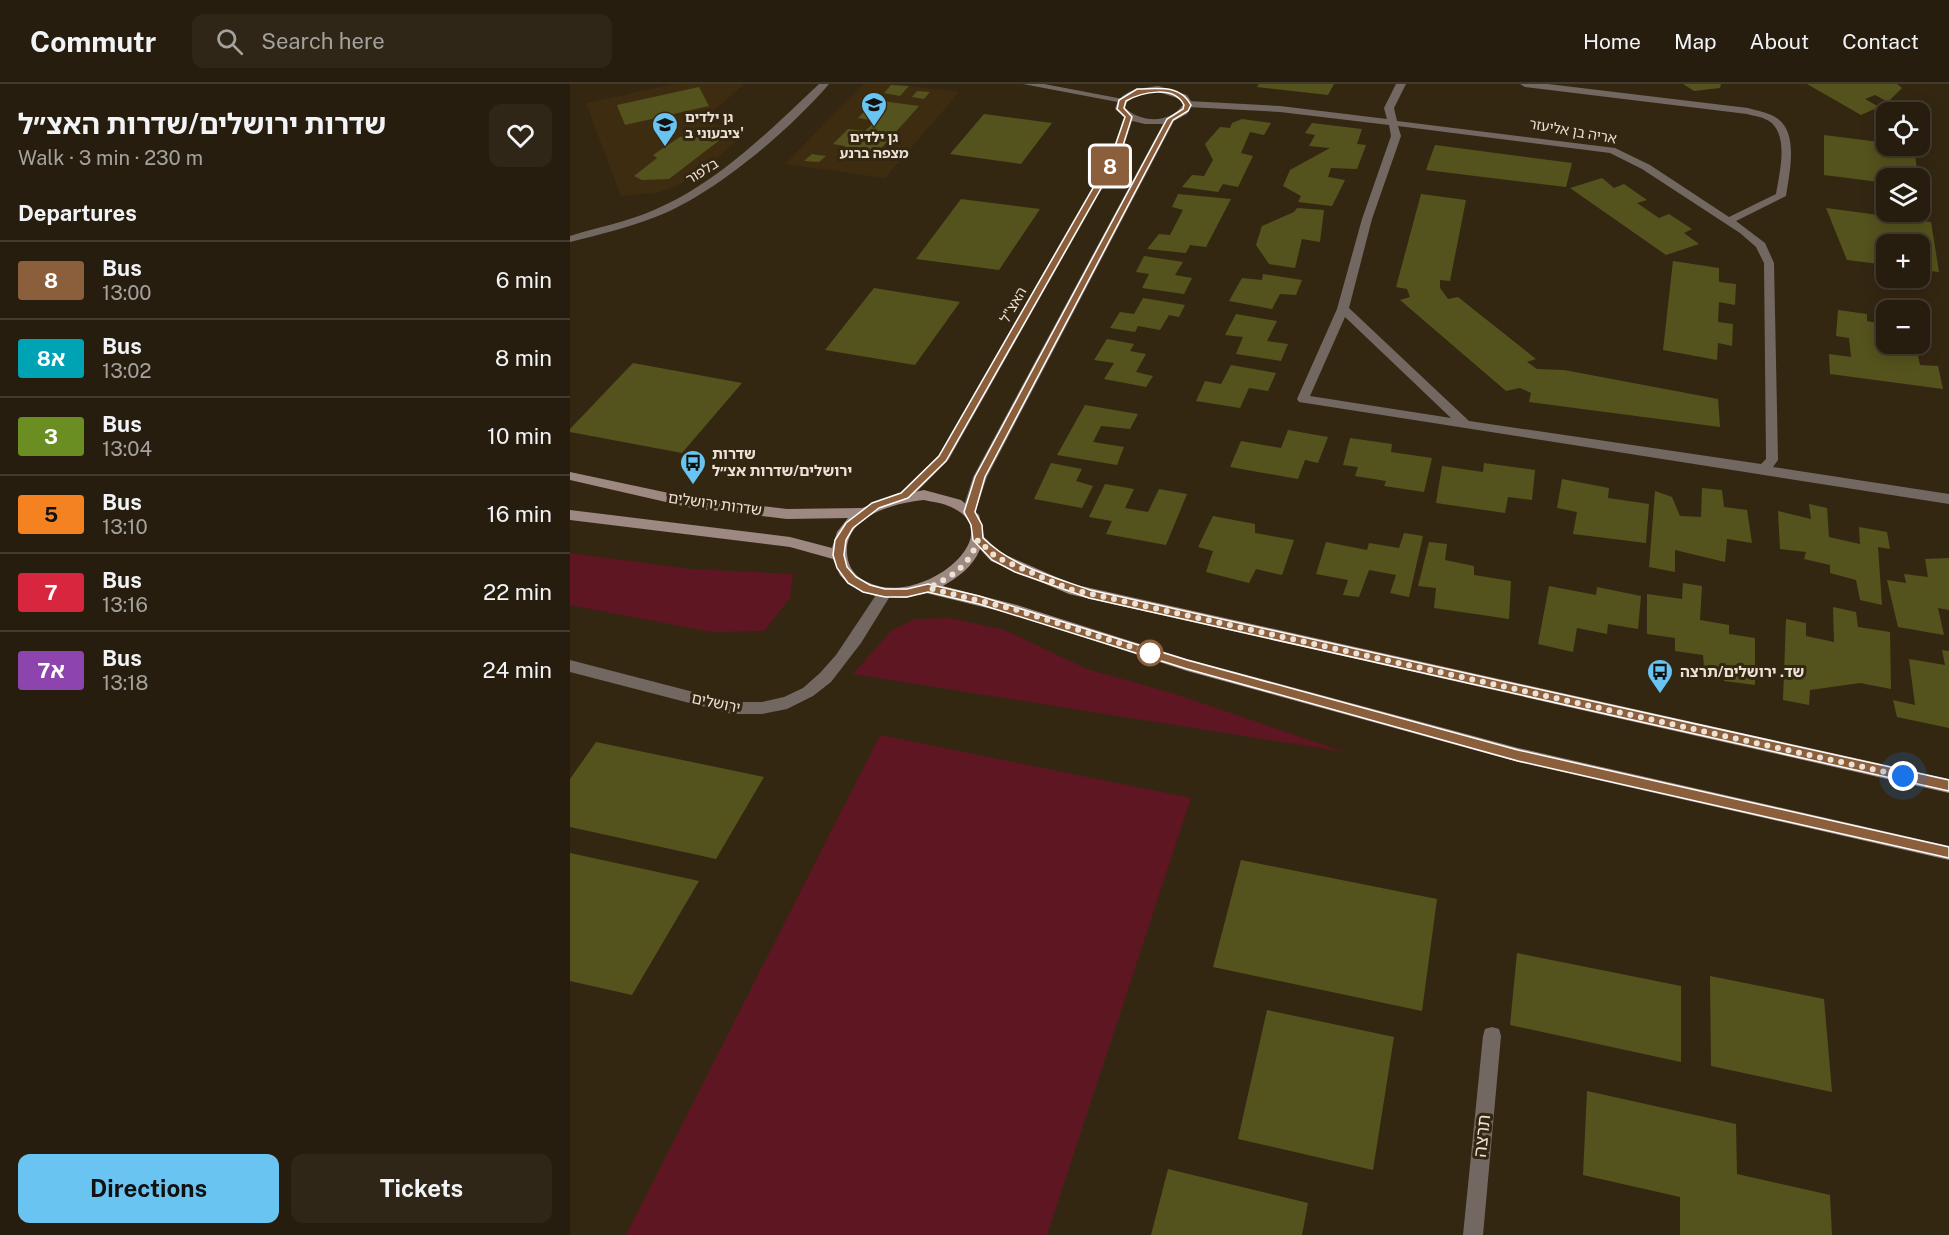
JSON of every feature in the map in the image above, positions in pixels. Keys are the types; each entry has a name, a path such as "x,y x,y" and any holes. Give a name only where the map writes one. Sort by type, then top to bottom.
{"main road":[{"name":"שדרות ירושלים","path":"570,476 692,503 787,514 862,513"},
{"path":"905,496 942,497 957,503 969,512 977,525 978,540 973,554 962,568 947,580 907,593 885,593 867,589 852,580 842,568 838,555 841,540 849,526 862,513 875,505 905,496"},
{"name":"שדרות ירושלים","path":"570,516 790,542 838,555"},
{"path":"978,540 996,557 1069,589 1949,786"},
{"path":"928,588 1017,610 1187,665 1518,756 1949,853"}],"street":[{"name":"בלפור","path":"570,239 666,209 707,184 747,158 824,84"},
{"path":"1028,84 1123,100"},
{"path":"1401,84 1389,108 1396,136 1367,219 1342,309 1304,399 1748,470 1949,499"},
{"path":"1525,84 1748,111 1774,120 1785,135 1785,170 1781,196 1729,221"},
{"path":"1176,88 1188,105 1183,112 1170,119 1145,121 1129,117 1120,109 1123,100 1129,95 1148,89 1176,88"},
{"name":"אריה בן אליעזר","path":"1188,105 1228,104 1393,121 1612,150 1646,167 1729,221 1761,245 1769,263 1771,283 1772,460 1765,468 1748,470"},
{"name":"האצ\"ל","path":"905,496 943,459 1116,155 1129,117"},
{"path":"969,512 980,477 1170,119"},
{"path":"1342,309 1465,424"},
{"name":"ירושלים","path":"570,666 732,708 754,710 783,706 823,682 842,659 885,593"},
{"name":"תרצה","path":"1473,1235 1492,1036"}],"shaded area":[{"name":"גן ילדים ציבעוני ב'","path":"675,84 744,84 702,121 745,132 711,164 679,185 656,193 621,196 586,103"},
{"name":"גן ילדים מצפה ברנע","path":"864,84 891,84 959,92 885,178 785,164"},
{"path":"570,553 690,569 793,574 790,598 764,631 712,632 570,605"},
{"path":"950,618 1005,630 1087,669 1175,694 1345,752 853,674 891,631 915,619"},
{"path":"880,735 1191,798 1047,1235 626,1235"}],"building":[{"path":"1259,84 1334,84 1328,95 1257,87"},
{"path":"1683,84 1721,84 1720,88 1694,91"},
{"path":"1807,84 1897,84 1902,88 1888,102 1875,95 1865,99 1876,105 1876,108 1861,115"},
{"path":"891,85 909,86 900,96 884,93"},
{"path":"699,87 709,106 625,125 617,105"},
{"path":"917,91 930,92 924,99 912,97"},
{"path":"875,100 919,106 876,154 844,149 845,146 833,144 848,129 865,131 876,121 858,118"},
{"path":"984,114 1052,123 1021,164 950,154"},
{"path":"1242,119 1271,123 1264,135 1250,132 1241,153 1253,156 1238,187 1223,184 1218,192 1182,187 1192,175 1204,176 1213,160 1205,144 1220,127 1230,128 1232,123"},
{"path":"1312,123 1362,129 1357,144 1366,145 1357,169 1331,168 1328,177 1345,180 1332,206 1298,202 1301,196 1283,186 1290,170 1330,148 1309,146 1315,135 1305,133"},
{"path":"711,127 721,139 669,179 642,180 634,176 657,158 653,155 680,137"},
{"path":"1824,135 1876,142 1876,156 1915,156 1917,168 1876,168 1876,182 1824,175"},
{"path":"1435,145 1572,163 1566,187 1426,170"},
{"path":"812,154 826,156 819,162 804,161"},
{"path":"1602,178 1614,188 1624,184 1647,200 1637,203 1659,218 1669,214 1692,229 1684,233 1699,244 1666,255 1570,188"},
{"path":"1178,194 1231,199 1206,247 1190,245 1186,253 1147,249 1159,234 1170,235 1183,210 1172,207"},
{"path":"1421,194 1466,200 1450,281 1440,280 1440,288 1448,299 1458,297 1536,359 1527,362 1537,369 1564,370 1718,399 1720,427 1529,402 1531,393 1520,388 1506,391 1400,300 1410,297 1407,289 1396,287"},
{"path":"961,199 1040,209 999,270 916,259"},
{"path":"1297,208 1324,210 1320,242 1302,239 1295,268 1269,264 1256,245 1262,226 1294,212"},
{"path":"1826,208 1876,215 1876,222 1931,222 1939,272 1930,271 1930,234 1876,234 1876,264 1847,260"},
{"path":"1144,256 1183,262 1175,275 1192,278 1184,294 1142,288 1149,274 1136,272"},
{"path":"1673,261 1719,268 1719,282 1736,284 1735,305 1719,302 1718,322 1733,324 1732,346 1718,343 1717,360 1663,350"},
{"path":"1263,274 1302,280 1296,295 1280,294 1272,309 1229,301 1242,278 1262,280"},
{"path":"874,288 960,302 915,365 825,350"},
{"path":"1143,298 1185,305 1179,317 1169,315 1160,330 1138,326 1135,332 1110,328 1120,312 1134,314"},
{"path":"1838,310 1867,314 1867,321 1876,323 1876,354 1918,354 1920,365 1938,366 1943,389 1830,374 1829,354 1851,357 1849,338 1836,336"},
{"path":"1236,314 1277,321 1267,341 1288,344 1281,361 1236,354 1243,337 1225,335"},
{"path":"1107,339 1134,344 1130,351 1146,354 1136,372 1153,376 1146,387 1104,379 1114,363 1094,360"},
{"path":"633,363 742,383 682,453 570,432 570,429"},
{"path":"1231,365 1276,373 1268,391 1249,388 1240,408 1196,401 1205,381 1221,384"},
{"path":"1085,405 1138,414 1130,429 1101,426 1093,442 1124,447 1117,465 1057,455"},
{"path":"1288,430 1328,437 1318,463 1305,460 1298,479 1230,467 1241,441 1281,448"},
{"path":"1350,438 1392,444 1391,452 1432,458 1424,492 1384,486 1386,481 1355,476 1358,467 1343,465"},
{"path":"1051,463 1082,469 1076,481 1093,486 1082,508 1034,499"},
{"path":"1484,463 1535,470 1532,500 1508,497 1505,513 1436,503 1442,466 1483,472"},
{"path":"1562,479 1609,488 1608,498 1649,504 1646,543 1573,534 1577,512 1557,508"},
{"path":"1105,484 1134,489 1125,508 1148,512 1159,489 1187,494 1166,545 1106,534 1112,521 1089,517"},
{"path":"1702,488 1722,490 1724,507 1747,510 1752,543 1727,539 1725,562 1675,550 1675,572 1649,567 1655,491 1672,497 1680,516 1701,517"},
{"path":"1809,504 1827,508 1829,537 1860,544 1859,527 1887,532 1890,549 1878,547 1882,605 1860,600 1856,580 1830,573 1830,565 1804,559 1806,552 1780,549 1778,511 1811,519"},
{"path":"1213,516 1255,524 1255,533 1294,540 1282,575 1256,569 1249,583 1206,572 1213,551 1198,547"},
{"path":"1404,533 1423,536 1409,597 1390,593 1396,575 1369,570 1359,597 1343,595 1348,580 1316,574 1326,542 1367,550 1369,543 1399,548"},
{"path":"1429,542 1447,544 1445,560 1474,566 1474,575 1511,581 1509,619 1434,608 1436,588 1418,586"},
{"path":"1949,558 1949,610 1938,608 1944,635 1898,627 1887,580 1906,583 1904,574 1928,577 1925,559"},
{"path":"1683,583 1702,586 1700,620 1729,625 1729,634 1755,638 1755,685 1724,681 1725,670 1704,666 1703,655 1675,651 1675,638 1647,634 1647,594 1682,599"},
{"path":"1549,586 1596,595 1597,587 1641,596 1638,629 1608,624 1607,634 1577,628 1573,652 1538,644"},
{"path":"1833,607 1856,612 1858,627 1890,632 1891,689 1860,683 1810,690 1809,705 1783,700 1786,619 1806,623 1806,636 1834,642"},
{"path":"1942,650 1949,651 1949,728 1897,717 1893,700 1915,705 1909,659 1945,665"},
{"path":"596,742 764,777 716,859 570,827 570,779"},
{"path":"570,853 699,881 632,995 570,981"},
{"path":"1241,860 1437,899 1422,1011 1213,967"},
{"path":"1517,953 1681,986 1681,1062 1510,1025"},
{"path":"1710,976 1824,999 1832,1092 1711,1066"},
{"path":"1267,1010 1394,1037 1373,1170 1238,1139"},
{"path":"1587,1091 1736,1124 1737,1174 1830,1195 1832,1235 1680,1235 1680,1197 1583,1175"},
{"path":"1168,1169 1308,1203 1302,1235 1151,1235"}],"bus line":[{"name":"8","path":"1949,786 1069,589 1019,570 996,557 978,540 977,525 969,512 980,477 1170,119 1186,110 1188,105 1184,97 1170,90 1148,89 1137,92 1129,95 1120,104 1120,109 1129,117 1116,155 943,459 905,496 875,505 862,513 849,526 841,540 838,555 842,568 852,580 867,589 885,593 907,593 928,588 979,600 1187,665 1518,756 1949,853"}],"place":[{"name":"גן ילדים מצפה ברנע","path":"874,128"},
{"name":"גן ילדים ציבעוני ב'","path":"665,148"},
{"name":"שדרות ירושלים/שדרות אצ״ל","path":"693,486"},
{"name":"שד. ירושלים/תרצה","path":"1660,695"}],"route":[{"path":"1150,653 1017,610 928,588 947,580 962,568 973,554 978,540 996,557 1019,570 1069,589 1903,776"}]}
